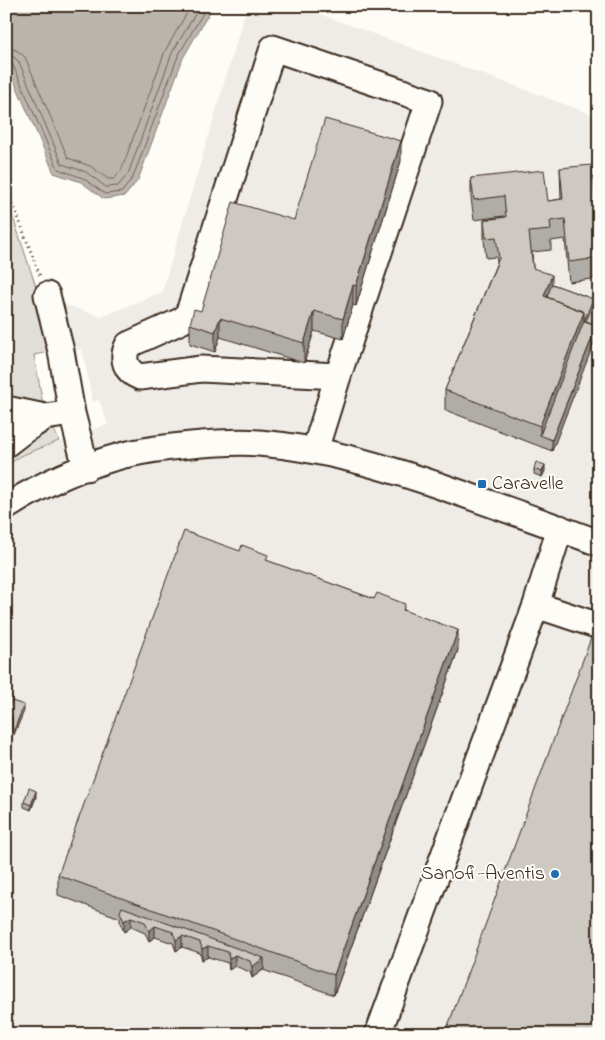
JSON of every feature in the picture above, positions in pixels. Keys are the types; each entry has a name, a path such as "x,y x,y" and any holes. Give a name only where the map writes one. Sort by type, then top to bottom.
{"street":[{"path":"315,450 429,101 273,48 190,309 183,320 128,345 124,355 125,362 127,368 134,375 140,377 201,369 338,376"},
{"path":"47,295 61,351 72,413 86,468"},
{"path":"6,409 45,418"},
{"path":"6,444 45,418 72,413"},
{"path":"6,506 38,488 124,455 202,444 257,443 315,450 355,459 411,476 599,543"},
{"path":"378,1034 536,605 560,528"},
{"path":"536,605 599,626"}],"path":[{"path":"6,185 47,295"}],"shaded area":[{"path":"247,6 298,6 599,117 599,1034 6,1034 6,467 20,456 108,424 99,400 93,402 82,349 68,351 58,302 101,317 162,292"},
{"path":"6,196 39,296 49,352 34,355 47,426 52,425 59,441 20,456 6,467"}],"water":[{"path":"6,6 213,6 183,58 138,180 125,196 104,199 81,182 54,173 6,62"}],"building":[{"path":"325,119 401,141 356,286 353,285 343,319 314,311 304,343 220,318 215,332 190,324 194,309 201,311 233,202 294,220"},
{"path":"592,165 599,258 569,262 565,219 550,221 551,230 529,232 533,268 552,275 544,296 584,312 540,426 445,390 499,258 496,237 486,238 484,220 506,217 504,196 474,200 471,178 544,170 548,201 563,199 560,168"},
{"path":"552,284 593,299 584,321 584,312 547,297"},
{"path":"593,305 599,307 597,331 597,325 586,321"},
{"path":"584,321 597,325 552,440 540,435"},
{"path":"536,462 545,465 542,472 534,469"},
{"path":"184,531 240,551 242,545 268,555 266,560 374,599 377,593 405,604 403,610 458,630 334,975 58,875"},
{"name":"Sanofi-Aventis","path":"591,638 599,641 599,1034 445,1034"},
{"path":"6,686 11,688 6,701"},
{"path":"12,701 24,705 14,730 12,729 12,716 7,713"},
{"path":"6,713 12,716 6,733"},
{"path":"29,788 36,791 31,805 24,802"},
{"path":"122,907 264,958 252,967 250,961 235,955 229,959 228,952 208,946 202,949 200,942 182,936 176,940 173,932 155,926 149,931 145,922 131,917 124,921 120,912"}],"place":[{"name":"Caravelle","path":"482,484"},
{"name":"Sanofi-Aventis","path":"555,874"}]}
